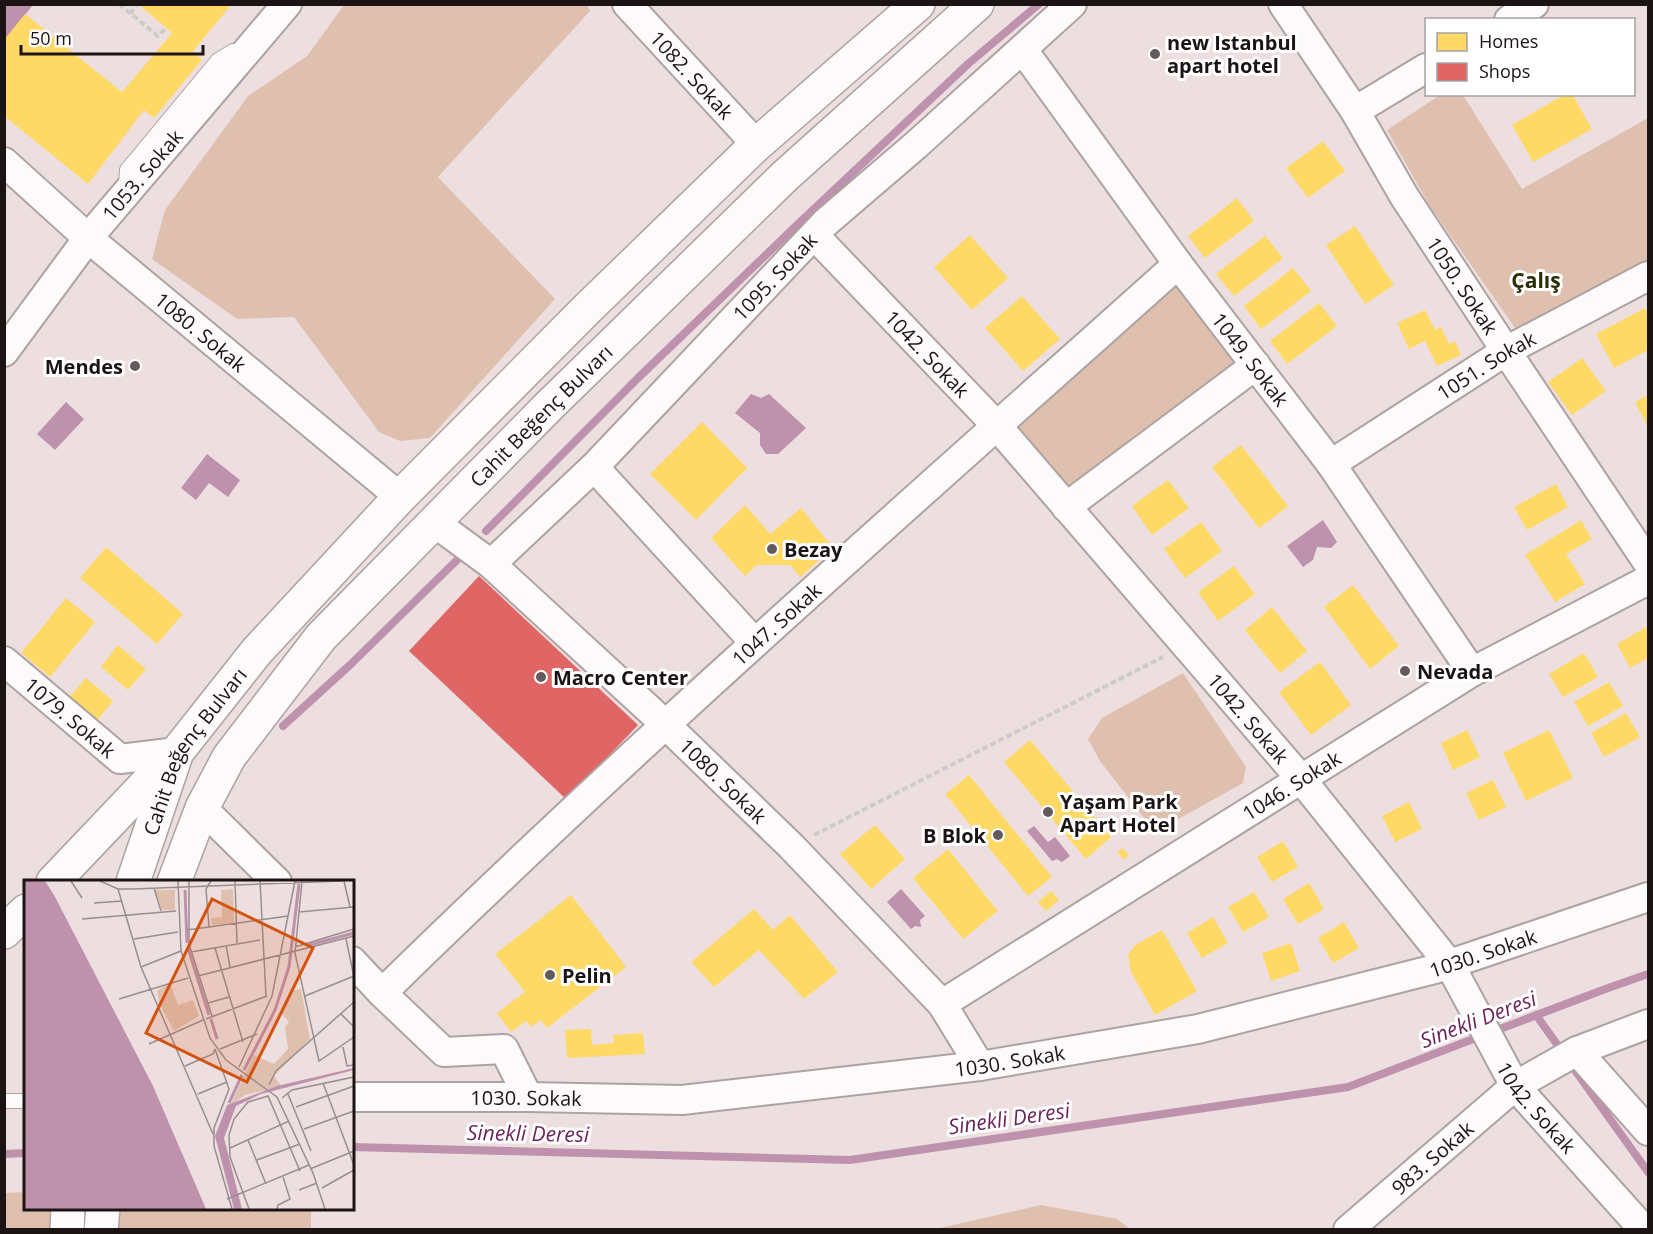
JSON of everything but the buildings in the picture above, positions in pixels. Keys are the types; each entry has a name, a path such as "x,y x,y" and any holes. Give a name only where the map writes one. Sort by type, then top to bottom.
{"main road":[{"name":"Cahit Beğenç Bulvarı","path":"134,880 177,752 257,651 400,497 587,309 755,146 918,4"},
{"name":"Cahit Beğenç Bulvarı","path":"175,880 202,808 229,757 321,636 550,405 785,176 977,4"},
{"path":"64,878 177,752 229,757"},
{"path":"4,932 24,913"},
{"path":"67,1230 68,1210"},
{"path":"101,1230 103,1210"}],"street":[{"name":"1053. Sokak","path":"4,352 88,238 287,4"},
{"name":"1082. Sokak","path":"627,4 744,131 755,146"},
{"name":"1095. Sokak","path":"491,564 594,467 825,223 1023,50 1072,4"},
{"name":"1050. Sokak","path":"1283,4 1355,111 1404,196 1648,563"},
{"path":"1512,18 1534,4"},
{"name":"1049. Sokak","path":"1023,50 1178,264 1331,464 1472,672"},
{"path":"1355,111 1425,69"},
{"name":"1080. Sokak","path":"4,162 88,238 400,497"},
{"name":"1042. Sokak","path":"814,235 997,426 1301,779 1450,965 1515,1086 1644,1230"},
{"name":"1047. Sokak","path":"382,993 500,878 665,724 1178,264"},
{"name":"1051. Sokak","path":"1331,464 1506,351 1648,276"},
{"path":"1066,507 1256,365"},
{"path":"594,467 755,643"},
{"name":"1080. Sokak","path":"435,523 491,564 665,724 791,846 942,1004 980,1066"},
{"name":"1046. Sokak","path":"942,1004 1472,672 1648,580"},
{"name":"1079. Sokak","path":"4,661 120,759 177,752"},
{"path":"202,808 275,880"},
{"name":"1030. Sokak","path":"354,1097 682,1100 980,1066 1198,1029 1450,965 1648,897"},
{"path":"354,964 444,1052 504,1049 528,1097"},
{"name":"983. Sokak","path":"1348,1230 1515,1086 1576,1052 1648,1024"},
{"path":"1576,1052 1648,1131"}],"lane":[{"path":"4,1101 24,1101"}],"path":[{"path":"119,4 158,36 166,28"},
{"path":"130,14 138,4"},
{"path":"791,846 1185,646"}],"shaded area":[{"path":"587,4 590,11 438,177 555,299 430,438 400,441 379,432 294,317 237,319 152,259 165,210 248,96 307,56 344,5"},
{"path":"4,5 33,5 5,40 4,40"},
{"path":"1438,96 1464,96 1522,189 1648,118 1648,264 1520,335 1429,205 1387,130"},
{"path":"1173,284 1238,364 1071,491 1016,428"},
{"path":"751,394 761,398 769,394 806,428 778,454 766,454 760,445 760,433 735,413"},
{"path":"66,402 84,419 55,450 37,434"},
{"path":"207,454 240,480 228,497 209,483 196,500 181,488"},
{"path":"1323,520 1337,542 1331,548 1317,547 1313,560 1303,567 1287,546"},
{"path":"1183,673 1246,767 1243,783 1155,832 1100,761 1088,739 1102,718"},
{"path":"1034,826 1048,842 1055,837 1070,856 1062,862 1057,859 1052,861 1027,831"},
{"path":"901,889 925,916 920,920 921,927 915,926 911,929 887,902"},
{"path":"24,1192 24,1210 311,1210 311,1229 5,1229 4,1193"},
{"path":"1041,1205 1117,1219 1130,1229 935,1229"}],"waterway":[{"path":"486,531 638,378 795,227 968,64 1039,4"},
{"path":"283,726 351,664 457,560"},
{"name":"Sinekli Deresi","path":"1492,1032 1648,974"},
{"path":"1536,1015 1564,1054"},
{"name":"Sinekli Deresi","path":"354,1147 850,1160 1348,1087 1481,1036"},
{"path":"1572,1066 1648,1172"},
{"name":"Sinekli Deresi","path":"4,1154 24,1153"}],"place":[{"name":"new Istanbul apart hotel","path":"1155,54"},
{"name":"Mendes","path":"135,366"},
{"name":"Bezay","path":"772,549"},
{"name":"Nevada","path":"1405,671"},
{"name":"Macro Center","path":"541,677"},
{"name":"Yaşam Park Apart Hotel","path":"1048,812"},
{"name":"B Blok","path":"998,835"},
{"name":"Pelin","path":"550,975"}],"district":[{"name":"Çalış","path":"1536,280"}]}
